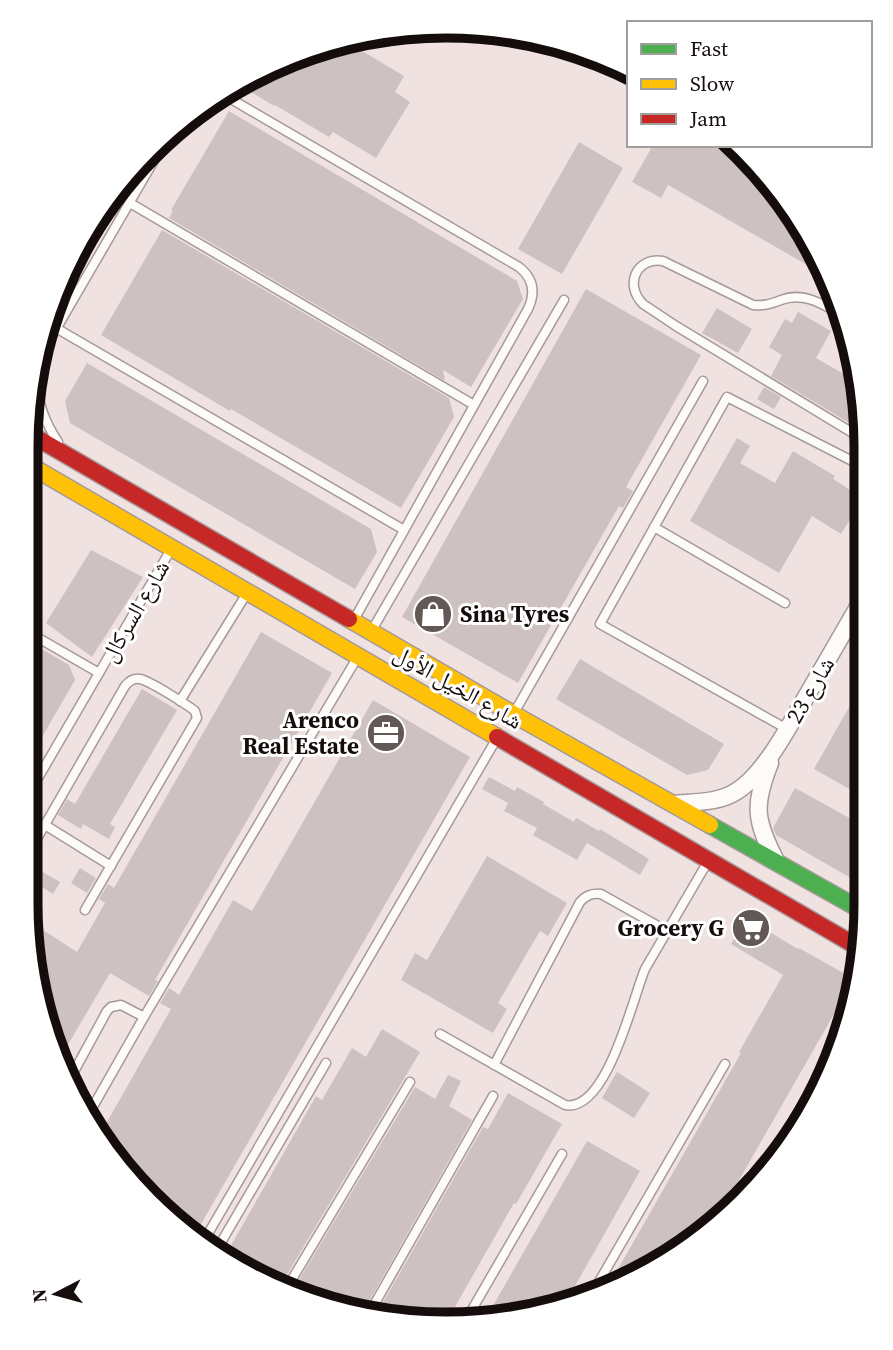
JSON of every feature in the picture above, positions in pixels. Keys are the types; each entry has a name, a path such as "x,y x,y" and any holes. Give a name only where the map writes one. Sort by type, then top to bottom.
{"main road":[{"name":"شارع الخيل الأول","path":"38,439 513,714 854,906"},
{"name":"شارع الخيل الأول","path":"38,470 852,944"}],"street":[{"name":"شارع 23","path":"672,804 715,800 736,792 752,778 776,747 854,614"},
{"name":"شارع 23","path":"776,747 760,792 758,813 762,834 776,863"}],"lane":[{"path":"232,100 519,267 530,278 532,286 531,302 354,621"},
{"path":"152,164 56,328 404,530"},
{"path":"130,203 474,405"},
{"path":"830,309 801,297 767,305 753,305 658,260 642,265 634,279 634,290 643,304 854,434"},
{"path":"371,632 564,300"},
{"path":"513,714 703,381"},
{"path":"787,729 600,624 727,397 854,462"},
{"path":"41,406 47,426 68,457"},
{"path":"654,527 785,603"},
{"name":"شارع السركال","path":"38,778 172,548"},
{"path":"180,701 248,591"},
{"name":"شارع السركال","path":"38,638 99,673"},
{"path":"93,1107 358,656"},
{"path":"38,837 129,682 133,679 144,680 195,711 197,719 85,910"},
{"path":"208,1234 498,737"},
{"path":"45,825 111,866"},
{"path":"440,1034 565,1105 582,1103 597,1085 617,1052 639,983 709,860"},
{"path":"494,1065 580,902 589,894 601,894 667,931"},
{"path":"75,1070 111,1007 121,1005 144,1017"},
{"path":"220,1243 326,1063"},
{"path":"599,1282 725,1064"},
{"path":"291,1281 410,1082"},
{"path":"373,1305 493,1096"},
{"path":"471,1311 562,1154"}],"building":[{"path":"357,48 404,76 395,92 410,102 376,158 333,132 329,137 248,90 315,60"},
{"path":"229,111 517,281 523,299 471,387 443,370 445,381 169,218 173,211 171,210"},
{"path":"579,142 623,168 562,274 518,249"},
{"path":"652,147 723,147 770,198 786,220 813,268 668,185 661,198 632,182"},
{"path":"162,230 449,398 454,417 401,508 101,335"},
{"path":"586,289 701,355 626,487 633,491 623,508 619,506 518,683 402,617"},
{"path":"717,308 752,329 738,353 702,333"},
{"path":"798,312 831,331 816,358 848,377 854,426 771,376 782,355 769,347 785,319 792,323"},
{"path":"87,363 371,529 377,552 355,589 70,423 65,401"},
{"path":"764,387 781,397 774,409 757,399"},
{"path":"737,438 750,446 740,463 775,483 793,451 835,476 833,479 854,492 854,513 841,534 812,516 779,573 690,521"},
{"path":"91,550 143,577 92,657 46,623"},
{"path":"261,632 332,673 155,980 158,981 149,996 110,973 66,1049 46,983 39,927 77,952 105,903 99,899 108,884 114,888"},
{"path":"38,647 69,665 75,680 38,744"},
{"path":"580,659 724,744 708,770 687,775 556,699"},
{"path":"142,689 177,710 110,824 115,827 109,839 83,824 81,829 58,815 67,799 75,804"},
{"path":"854,698 854,789 814,769"},
{"path":"373,700 470,757 199,1228 140,1173 105,1126 171,1009 160,1003 169,988 179,995 233,900 252,911"},
{"path":"489,777 515,791 517,787 574,822 576,818 599,831 600,829 649,859 640,875 587,843 577,860 533,835 537,828 504,811 508,803 482,789"},
{"path":"795,788 854,820 854,880 776,835 773,828"},
{"path":"487,856 567,903 548,936 540,931 498,1003 507,1009 493,1033 401,980 415,953 427,960"},
{"path":"80,868 96,878 87,893 71,883"},
{"path":"38,869 60,882 53,894 38,885"},
{"path":"746,918 848,976 844,997 729,1198 673,1243 615,1275 783,975 731,944"},
{"path":"382,1029 420,1052 285,1278 229,1249 316,1096 322,1100 352,1048 366,1057"},
{"path":"617,1072 650,1093 634,1118 602,1098"},
{"path":"448,1075 461,1081 449,1106 472,1120 367,1304 297,1283 415,1087 435,1099"},
{"path":"508,1093 562,1124 452,1312 381,1306 483,1127 488,1129"},
{"path":"587,1141 640,1171 572,1292 526,1304 491,1309"}],"traffic: fast":[{"path":"710,825 854,906"}],"traffic: slow":[{"path":"38,470 497,737"},
{"path":"349,619 710,825"}],"traffic: jam":[{"path":"38,439 349,619"},
{"path":"497,737 852,944"}],"place":[{"name":"Sina Tyres","path":"433,614"},
{"name":"Arenco Real Estate","path":"386,733"},
{"name":"Grocery G","path":"751,928"}]}
